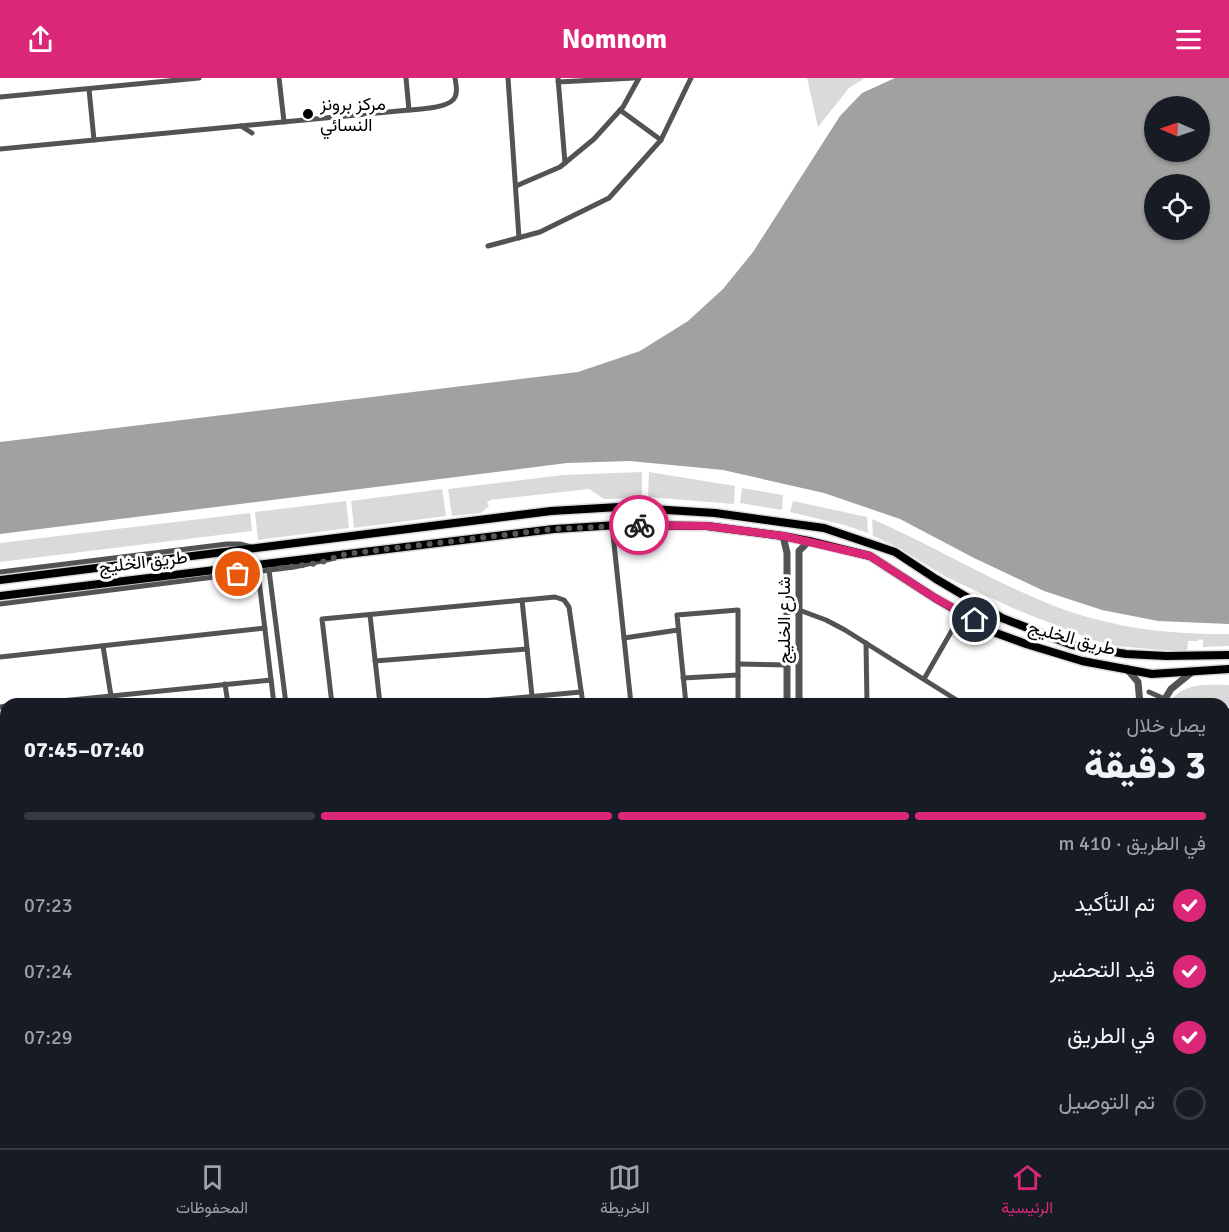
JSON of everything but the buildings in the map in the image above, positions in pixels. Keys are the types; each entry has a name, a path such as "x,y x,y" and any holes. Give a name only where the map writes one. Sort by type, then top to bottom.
{"main road":[{"name":"طريق الخليج","path":"0,580 551,511 619,507 715,513 824,528 895,552 1002,618 1072,645 1126,654 1229,655"},
{"name":"طريق الخليج","path":"0,596 554,529 612,525 707,526 783,536 870,556 996,633 1082,661 1152,674 1229,669"}],"street":[{"path":"0,97 199,78"},
{"path":"279,78 284,122"},
{"path":"406,78 409,110"},
{"path":"0,150 444,105 453,101 457,95 455,78"},
{"path":"508,78 519,238"},
{"path":"565,163 558,80 634,78"},
{"path":"516,186 560,167 594,139 620,110 639,78"},
{"path":"488,246 540,232 609,198 661,140 691,78"},
{"path":"89,89 94,141"},
{"path":"620,110 661,140"},
{"path":"241,126 252,133"},
{"path":"131,137 141,143"},
{"path":"612,525 630,698"},
{"path":"783,536 787,553 787,698"},
{"name":"شارع الخليج","path":"799,698 799,551 810,541"},
{"path":"0,572 227,544 240,544 255,548"},
{"path":"0,603 258,572 319,563 346,554"},
{"path":"269,570 285,698"},
{"path":"258,572 273,698"},
{"path":"331,698 322,619 555,597 564,600 569,607 582,698"},
{"path":"522,600 532,696"},
{"path":"685,698 676,615 738,609 738,698"},
{"path":"799,610 825,620 866,643 954,698"},
{"path":"924,679 962,613"},
{"path":"370,615 379,698"},
{"path":"0,657 265,628"},
{"path":"624,638 678,630"},
{"path":"866,643 867,698"},
{"path":"103,646 111,696"},
{"path":"375,661 527,649"},
{"path":"738,664 787,665"},
{"path":"1127,669 1138,682 1139,698"},
{"path":"1166,698 1171,689 1192,672"},
{"path":"683,678 738,675"},
{"path":"91,698 271,680"},
{"path":"225,684 227,698"},
{"path":"512,698 581,692"},
{"path":"1149,692 1159,698"}],"shaded area":[{"path":"807,78 865,78 849,88 818,127"},
{"path":"895,78 1229,78 1229,624 1158,621 1102,610 1044,591 900,519 824,493 723,470 630,461 567,463 0,534 0,442 578,372 640,351 688,321 723,289 753,252 840,116 862,93"},
{"path":"642,472 642,498 604,499 589,489 490,500 487,503 489,506 481,513 452,516 448,489 563,475"},
{"path":"649,472 735,486 734,504 648,497"},
{"path":"742,488 783,495 782,510 740,503"},
{"path":"442,489 446,516 354,528 351,501"},
{"path":"346,501 349,528 258,540 255,512"},
{"path":"793,501 867,517 868,533 790,512"},
{"path":"250,513 252,531 0,562 0,543"},
{"path":"872,519 995,580 1071,612 1109,623 1149,630 1229,634 1229,646 1203,647 1203,640 1199,639 1188,641 1187,652 1116,646 1093,640 1015,609 946,577 899,548 873,536"},
{"path":"1204,685 1229,685 1229,698 1173,698 1188,688"}],"way so far":[{"path":"238,574 319,563 346,554 554,529 639,525"}],"place":[{"name":"مركز برونز النسائي","path":"308,114"}],"route":[{"path":"639,525 707,526 783,536 870,556 935,598 975,620"}]}
